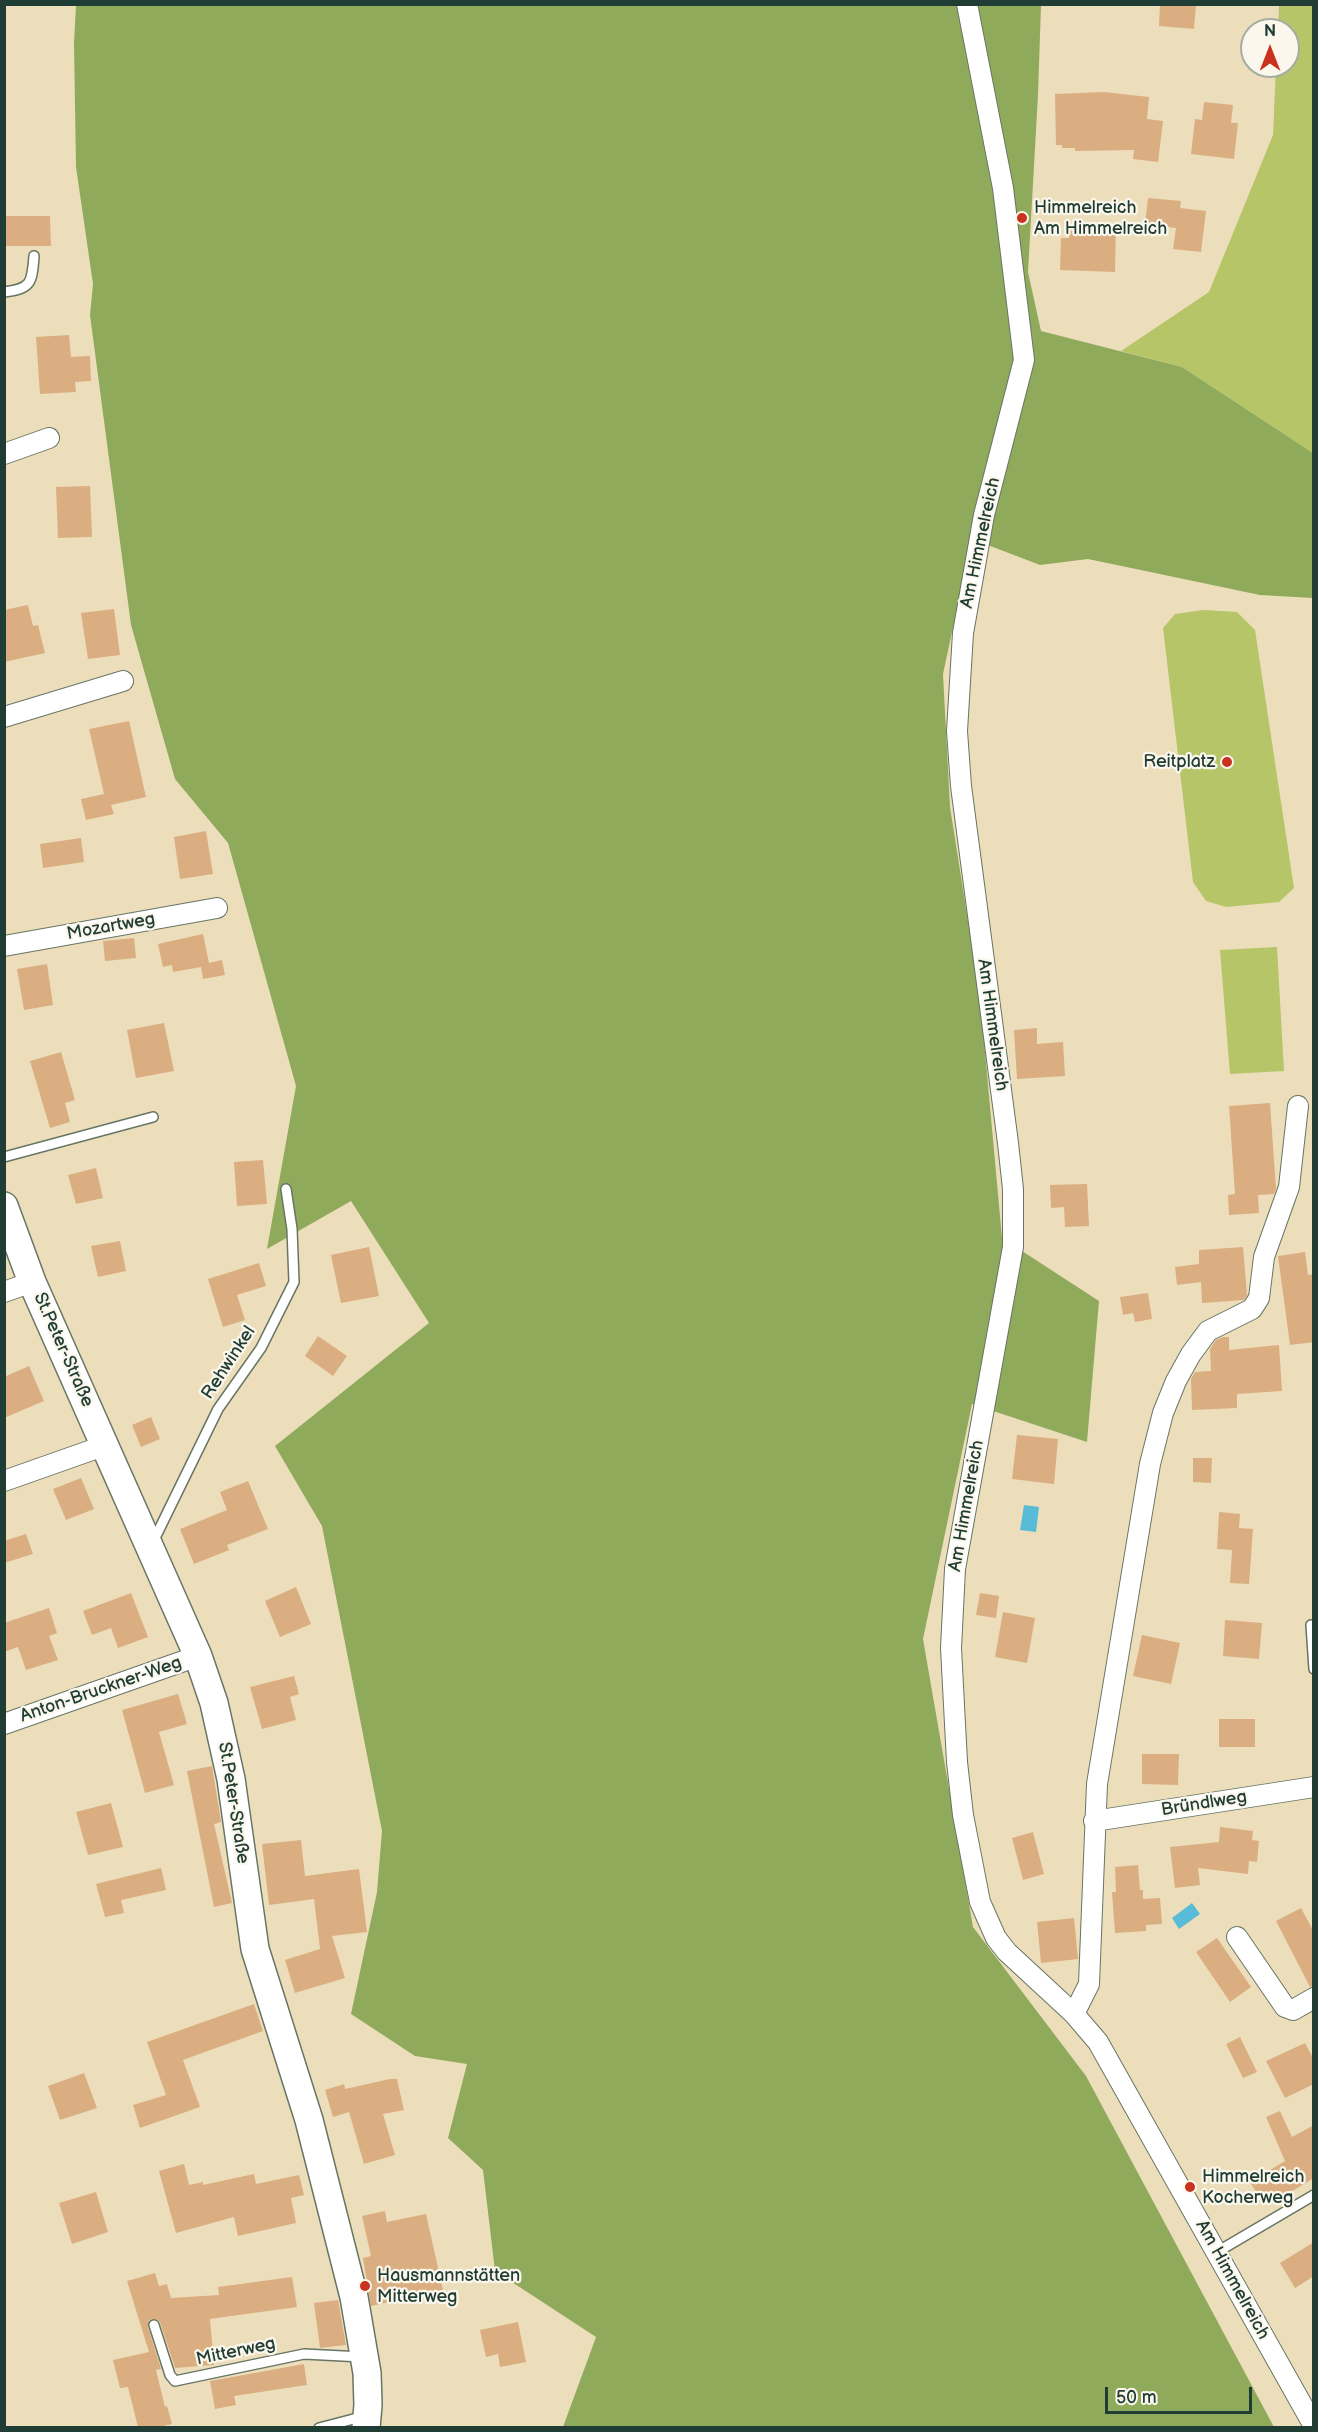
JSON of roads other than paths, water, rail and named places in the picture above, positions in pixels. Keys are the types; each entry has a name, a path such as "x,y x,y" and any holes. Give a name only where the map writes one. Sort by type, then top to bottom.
{"main road":[{"name":"St.Peter-Straße","path":"4,1206 32,1282 151,1547 198,1656 214,1703 231,1779 255,1949 309,2120 354,2297 368,2392 367,2421"}],"street":[{"name":"Am Himmelreich","path":"967,4 1003,188 1024,360 984,515 963,633 958,689 957,731 963,798 1008,1143 1014,1216 1013,1247 955,1569 951,1618 957,1762 968,1846 980,1902 988,1925 1007,1952 1074,2014 1098,2042 1314,2426"},
{"path":"4,454 49,438"},
{"path":"4,717 123,681"},
{"name":"Mozartweg","path":"4,946 217,908"},
{"path":"1074,2014 1089,1984 1097,1784 1150,1464 1163,1413 1176,1381 1191,1354 1208,1331 1252,1309 1259,1298 1264,1257 1289,1187 1298,1106"},
{"path":"4,1292 32,1282"},
{"path":"4,1481 106,1444"},
{"name":"Anton-Bruckner-Weg","path":"4,1724 198,1656"},
{"name":"Bründlweg","path":"1094,1821 1314,1787"},
{"path":"1237,1937 1285,2007 1293,2010 1314,1998"}],"lane":[{"path":"4,292 22,290 28,285 33,272 34,256"},
{"path":"4,1157 153,1117"},
{"name":"Rehwinkel","path":"151,1547 218,1409 261,1348 294,1282 292,1229 286,1189"},
{"path":"1311,1625 1314,1669"},
{"path":"1217,2252 1314,2195"},
{"name":"Mitterweg","path":"154,2325 170,2375 175,2381 304,2354 364,2357"},
{"path":"319,2427 367,2421"}],"water":[{"path":"1024,1505 1039,1507 1036,1532 1020,1530"},
{"path":"1192,1903 1200,1914 1179,1929 1172,1918"}],"place":[{"name":"Himmelreich Am Himmelreich","path":"1022,218"},
{"name":"Reitplatz","path":"1227,762"},
{"name":"Himmelreich Kocherweg","path":"1190,2187"},
{"name":"Hausmannstätten Mitterweg","path":"365,2286"}]}
